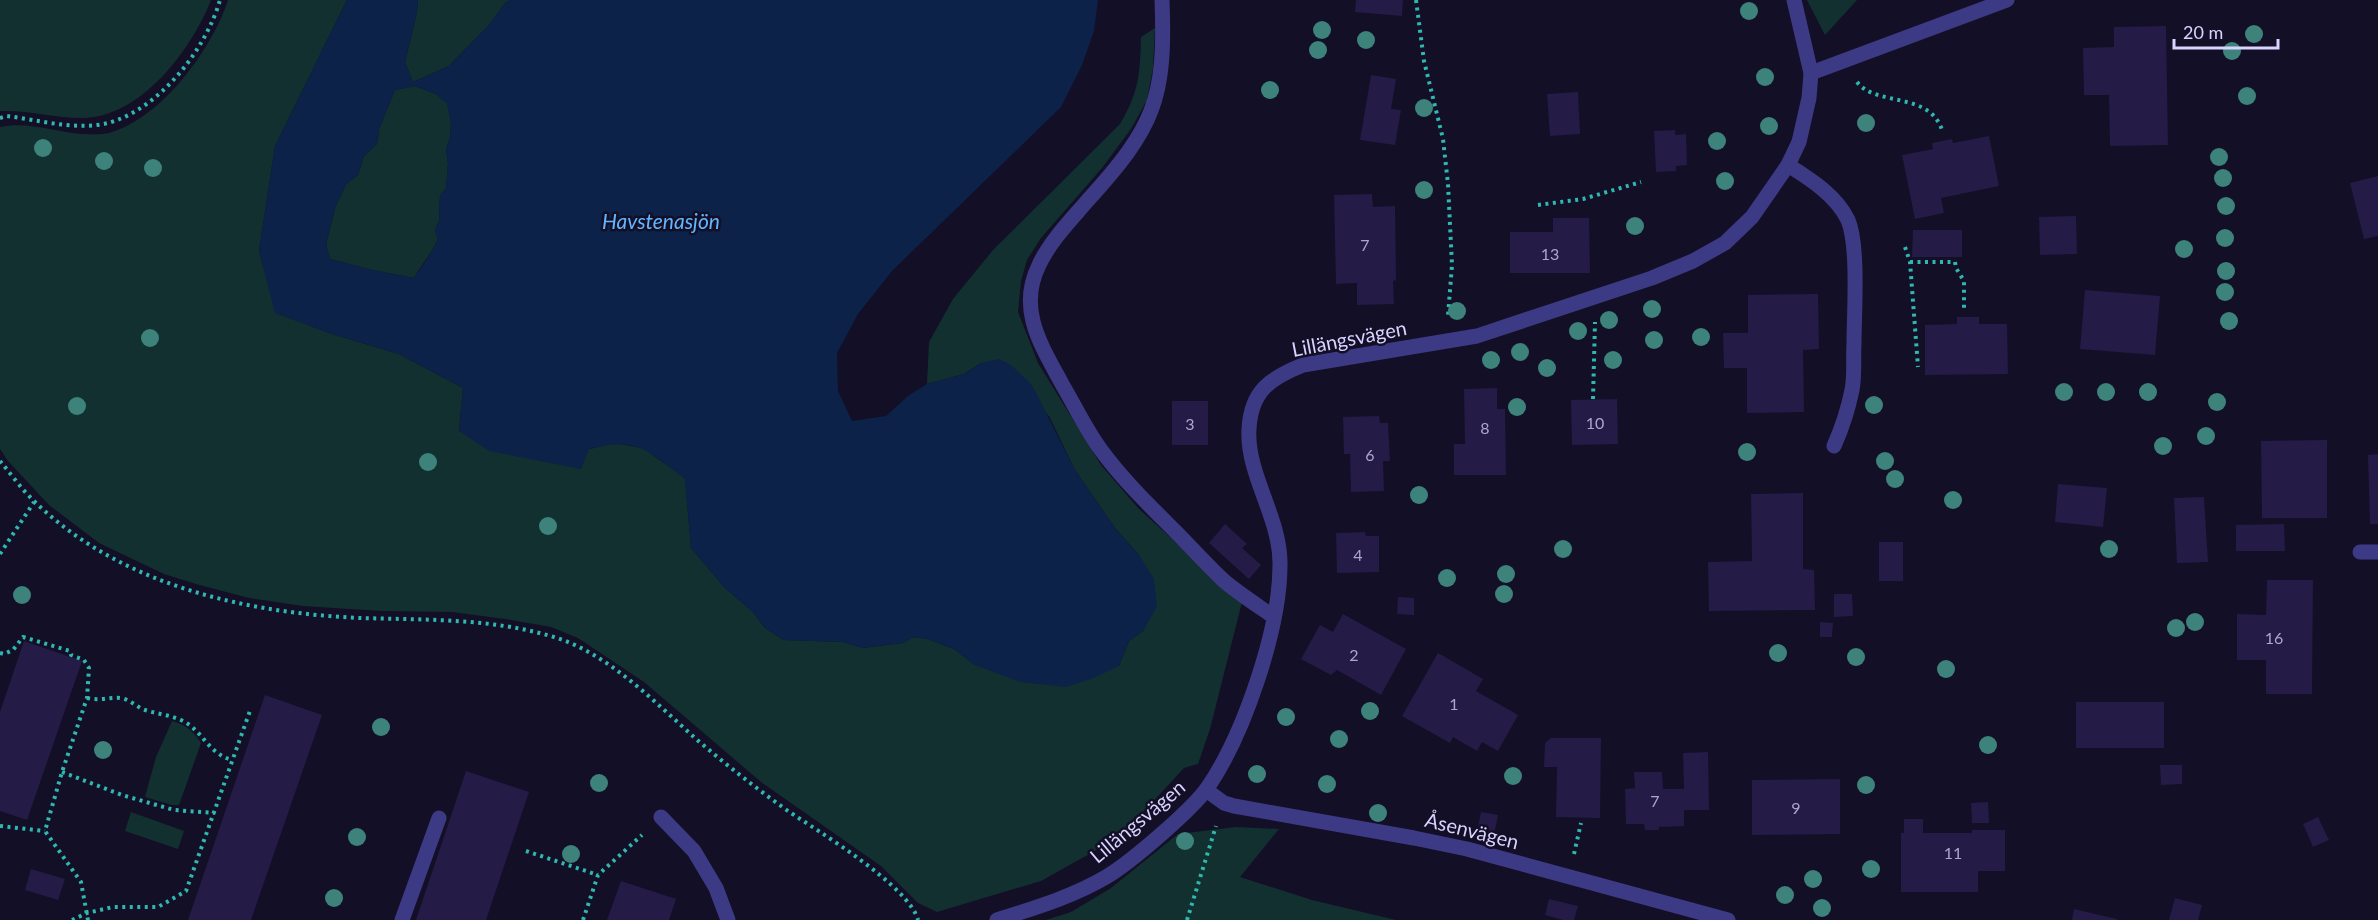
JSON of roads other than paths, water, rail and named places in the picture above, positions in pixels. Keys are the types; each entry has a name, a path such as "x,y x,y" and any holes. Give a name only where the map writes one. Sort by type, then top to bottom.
{"street":[{"path":"1162,0 1164,44 1162,74 1155,103 1143,132 1122,162 1054,240 1039,264 1031,284 1029,304 1037,334 1050,362 1100,449 1129,485 1224,580 1274,617"},
{"name":"Lillängsvägen","path":"997,920 1066,897 1108,876 1177,819 1206,790 1232,744 1259,672 1274,617 1281,563 1278,539 1252,458 1248,430 1252,407 1263,387 1279,374 1303,365 1477,336 1652,278 1693,261 1725,243 1752,217 1788,165 1799,142 1811,73 1794,0"},
{"path":"1811,73 2007,0"},
{"path":"1788,165 1816,184 1835,201 1848,221 1852,240 1855,279 1853,386 1846,415 1834,446"},
{"path":"2360,552 2378,552"},
{"name":"Åsenvägen","path":"1206,790 1224,803 1262,813 1467,849 1728,920"},
{"path":"661,817 694,851 716,888 728,920"},
{"path":"402,920 439,818"}],"water":[{"name":"Havstenasjön","path":"347,0 418,0 405,62 413,82 449,66 488,26 506,2 512,0 1098,0 1094,31 1082,65 1061,107 892,271 858,314 837,353 838,391 852,421 886,416 908,396 927,384 964,374 981,363 999,359 1011,365 1032,385 1075,470 1115,528 1139,555 1154,579 1157,606 1144,630 1129,641 1119,666 1066,687 1020,682 975,665 954,649 928,639 913,637 903,643 863,648 843,642 784,640 765,628 753,612 725,588 691,548 685,479 661,460 631,446 606,446 589,449 581,469 489,451 459,431 463,388 399,354 332,334 275,313 259,251 275,146","holes":["415,86 436,94 447,104 451,123 450,138 446,149 448,164 446,188 440,195 439,221 435,230 438,239 427,259 414,278 330,259 326,245 335,208 346,184 358,175 364,156 377,144 379,129 395,90"]}]}
